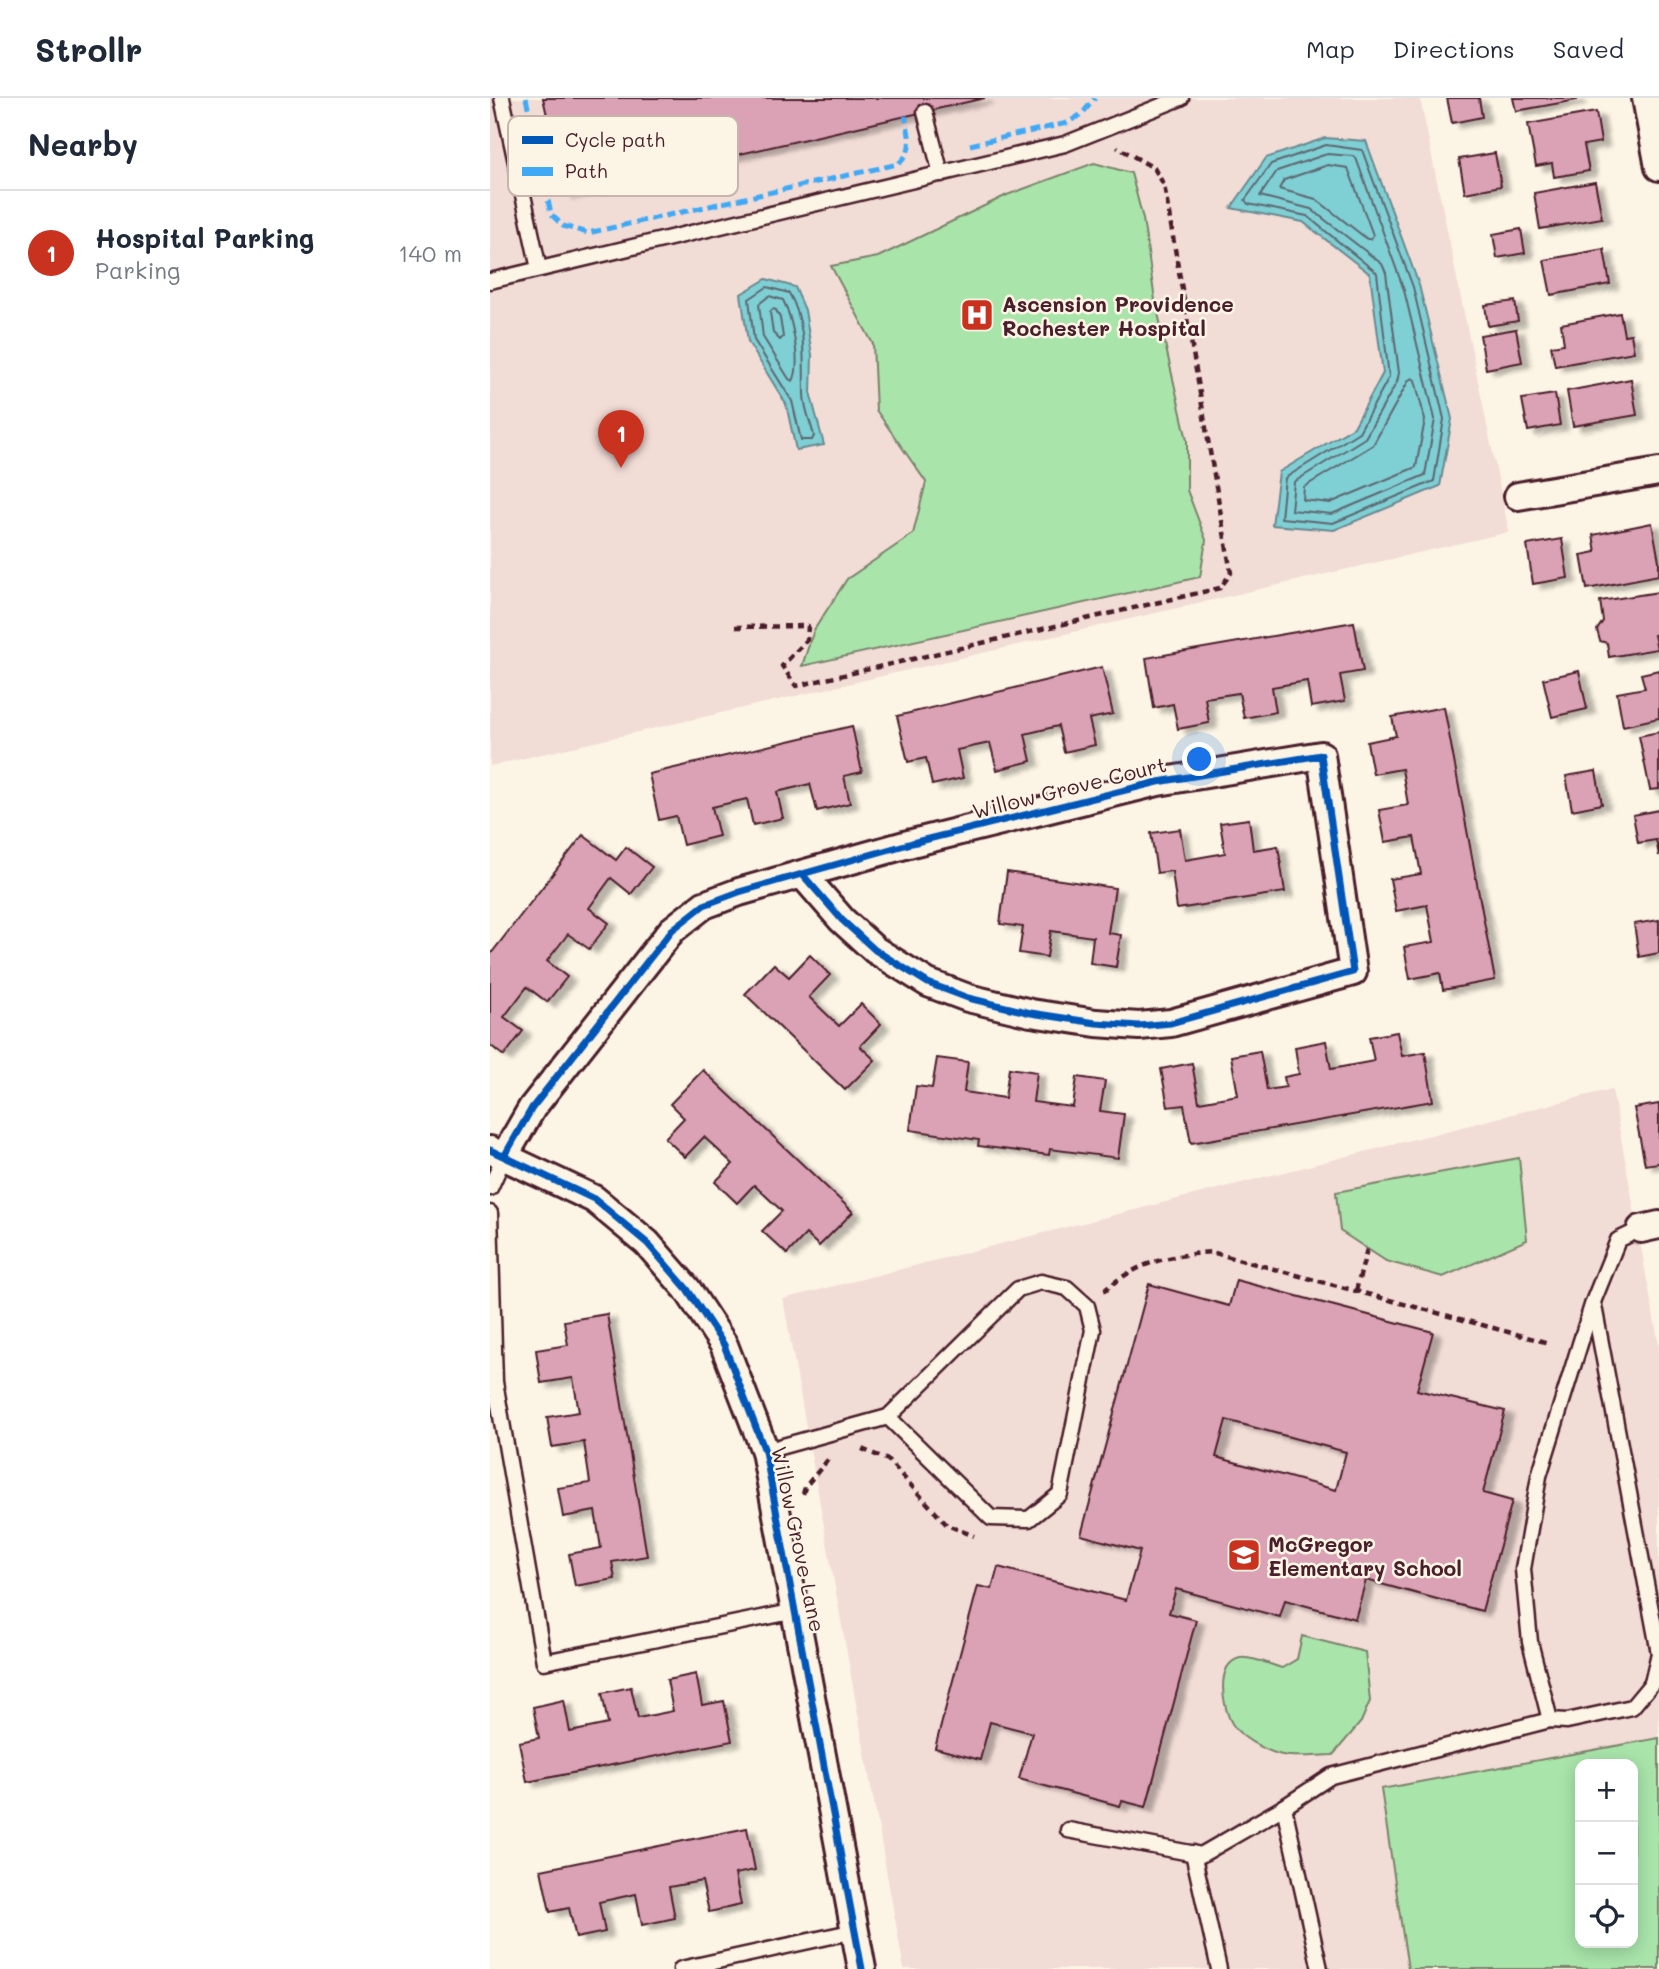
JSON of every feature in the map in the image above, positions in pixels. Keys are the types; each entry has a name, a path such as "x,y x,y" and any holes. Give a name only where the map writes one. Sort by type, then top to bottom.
{"street":[{"path":"1646,98 1659,167"},
{"path":"1518,496 1659,472"},
{"name":"Willow Grove Court","path":"498,1153 672,930 704,905 739,892 802,874 912,843 1158,782 1321,755 1353,972 1171,1023 1139,1026 1096,1023 1031,1013 968,998 928,983 876,950 842,920 802,874"},
{"name":"Willow Grove Lane","path":"498,1153 594,1199 655,1252 687,1289 724,1345 765,1451 862,1969"}],"lane":[{"path":"502,98 508,126"},
{"path":"490,281 1066,144 1144,105 1181,98"},
{"path":"925,112 941,174"},
{"path":"523,196 539,269"},
{"path":"490,1188 498,1153"},
{"path":"490,1213 495,1382 544,1662 796,1611"},
{"path":"1550,1720 1530,1642 1523,1569 1539,1476 1593,1301 1618,1240 1650,1227"},
{"path":"765,1451 888,1417 1018,1289 1041,1282 1068,1288 1087,1306 1093,1331 1060,1494 1029,1519 991,1518 888,1417"},
{"path":"1068,1830 1201,1854 1284,1807 1331,1776 1550,1720 1567,1721 1632,1707 1652,1683 1659,1653 1593,1301"},
{"path":"1284,1807 1320,1969"},
{"path":"1193,1853 1219,1969"},
{"path":"681,1969 855,1931"}],"path":[{"path":"735,627 808,626 807,640 782,666 796,686 1220,589 1231,573 1164,185 1154,168 1092,133"},
{"path":"1356,1291 1367,1249"},
{"path":"1109,1299 1106,1289 1126,1272 1172,1256 1211,1252 1549,1343"},
{"path":"851,1450 860,1448 888,1460 947,1524 983,1540"},
{"path":"799,1504 805,1487 833,1454"}],"shaded area":[{"name":"Ascension Providence Rochester Hospital","path":"490,98 1420,98 1509,532 490,766"},
{"name":"McGregor Elementary School","path":"1612,1089 1659,1345 1659,1969 904,1969 783,1299"}],"green space":[{"path":"1094,163 1131,173 1143,219 1155,300 1187,440 1187,490 1206,540 1200,577 802,666 814,630 847,579 913,534 926,482 876,410 873,344 831,266 878,257 1007,195"},
{"path":"1519,1158 1527,1240 1443,1277 1386,1261 1340,1231 1336,1192"},
{"path":"1302,1636 1365,1652 1370,1701 1361,1722 1333,1755 1291,1756 1266,1749 1237,1730 1226,1708 1224,1677 1232,1662 1240,1658 1250,1658 1282,1668 1297,1659"},
{"path":"1659,1738 1659,1969 1408,1969 1381,1789"}],"water":[{"path":"1325,138 1366,141 1419,285 1452,419 1440,486 1334,530 1272,525 1279,472 1354,427 1383,373 1370,274 1303,222 1231,208 1266,158"},
{"path":"766,279 795,287 805,310 812,355 811,396 824,445 796,450 786,404 748,342 741,294"}],"building":[{"path":"543,98 985,98 738,154 738,116 547,116"},
{"path":"1447,98 1479,98 1482,117 1452,123"},
{"path":"1513,98 1577,98 1577,100 1516,111"},
{"path":"1596,112 1601,142 1584,145 1589,171 1554,177 1552,163 1536,166 1528,124"},
{"path":"1495,153 1501,186 1465,193 1459,159"},
{"path":"1595,182 1602,218 1540,229 1534,193"},
{"path":"1521,229 1525,253 1497,258 1493,234"},
{"path":"1604,249 1610,284 1551,295 1544,260"},
{"path":"1515,301 1518,321 1488,326 1485,305"},
{"path":"1620,313 1624,335 1631,334 1634,352 1555,366 1551,346 1564,344 1561,324"},
{"path":"1516,329 1522,362 1486,369 1480,335"},
{"path":"1631,379 1637,415 1573,426 1567,391"},
{"path":"1555,394 1560,425 1528,431 1522,399"},
{"path":"1652,523 1659,575 1587,589 1581,555 1596,552 1593,535"},
{"path":"1562,539 1568,578 1533,584 1527,545"},
{"path":"1659,592 1659,634 1654,635 1657,649 1609,657 1607,643 1600,641 1597,630 1603,621 1600,601"},
{"path":"1354,622 1363,671 1340,675 1345,701 1311,707 1307,681 1272,687 1276,712 1244,718 1239,693 1205,698 1209,723 1178,729 1173,704 1154,708 1146,658"},
{"path":"1102,667 1113,714 1089,719 1095,745 1064,752 1058,726 1025,734 1031,761 997,770 990,743 957,750 963,778 932,785 926,758 908,762 897,716"},
{"path":"1659,670 1659,718 1623,726 1617,693 1645,688 1641,674"},
{"path":"1579,671 1587,709 1552,717 1543,679"},
{"path":"1444,707 1495,980 1443,990 1440,973 1410,979 1404,947 1434,942 1427,905 1396,911 1390,879 1421,874 1414,837 1385,842 1379,810 1408,805 1402,769 1373,774 1367,742 1396,736 1392,717"},
{"path":"852,726 862,772 844,776 850,803 817,811 810,784 777,792 783,818 753,825 747,799 712,807 719,836 683,845 676,816 659,820 649,774"},
{"path":"1659,732 1659,789 1650,790 1639,736"},
{"path":"1596,771 1602,804 1572,810 1566,776"},
{"path":"1659,810 1659,856 1656,840 1638,843 1633,815"},
{"path":"1249,819 1253,850 1278,846 1285,892 1177,909 1172,871 1157,873 1151,833 1180,829 1185,860 1225,853 1220,823"},
{"path":"583,835 616,860 626,847 652,867 631,894 611,878 589,908 609,923 589,949 568,934 547,961 567,977 547,1002 527,987 504,1017 523,1031 504,1056 490,1045 490,955"},
{"path":"1007,872 1115,888 1108,933 1121,935 1116,967 1090,963 1093,937 1051,931 1047,957 1019,953 1023,927 1000,924"},
{"path":"1659,920 1659,953 1639,957 1634,924"},
{"path":"810,955 830,975 809,997 839,1026 861,1004 881,1024 860,1046 875,1060 845,1090 745,994 774,964 789,977"},
{"path":"1397,1032 1402,1056 1425,1052 1433,1101 1191,1143 1184,1105 1168,1107 1161,1069 1192,1063 1199,1102 1238,1095 1231,1056 1260,1051 1267,1090 1286,1087 1284,1077 1299,1074 1295,1047 1326,1041 1331,1069 1374,1061 1369,1037"},
{"path":"937,1058 968,1062 964,1092 1005,1098 1009,1068 1037,1072 1033,1102 1073,1107 1077,1077 1105,1081 1100,1111 1124,1114 1118,1158 1050,1149 1049,1155 978,1146 979,1140 910,1130 916,1086 932,1088"},
{"path":"703,1070 853,1212 819,1246 806,1234 787,1254 762,1231 782,1211 754,1185 737,1203 715,1182 733,1164 704,1137 685,1157 665,1138 684,1118 670,1104"},
{"path":"1659,1104 1659,1163 1645,1165 1634,1108"},
{"path":"1236,1280 1433,1332 1417,1390 1505,1411 1483,1493 1512,1501 1482,1611 1366,1580 1355,1619 1285,1600 1280,1617 1176,1589 1169,1613 1196,1620 1146,1807 1122,1801 1120,1806 1019,1779 1032,1733 990,1722 980,1760 935,1748 978,1586 992,1589 998,1567 1126,1600 1140,1551 1081,1535 1149,1284 1229,1306","holes":["1226,1420 1346,1452 1336,1490 1216,1457"]},
{"path":"607,1314 647,1556 612,1562 615,1579 575,1586 569,1554 601,1548 595,1511 563,1517 558,1488 590,1483 584,1442 552,1447 547,1417 579,1412 573,1378 541,1383 536,1350 568,1345 564,1321"},
{"path":"696,1674 702,1705 724,1701 732,1741 527,1782 519,1742 539,1738 533,1707 564,1700 570,1732 608,1724 602,1693 631,1687 638,1718 673,1711 667,1680"},
{"path":"747,1828 755,1870 735,1874 741,1905 709,1912 702,1881 669,1887 675,1918 642,1925 636,1894 599,1902 605,1932 576,1938 569,1908 550,1912 541,1870"}],"marked path":[{"path":"526,98 530,116"},
{"path":"970,145 1067,123 1082,114 1095,98"},
{"path":"547,196 551,214 563,226 588,233 898,164 909,148 905,116"}],"cycle path":[{"path":"505,1155 532,1108 672,930 704,905 802,874 842,920 875,950 928,983 968,998 1031,1013 1096,1023 1139,1026 1171,1023 1353,972 1321,755 1158,782 912,843 802,874"},
{"path":"490,1150 594,1199 647,1243 687,1289 724,1345 765,1451 862,1969"}],"place":[{"name":"Ascension Providence Rochester Hospital","path":"977,315"},
{"name":"Hospital Parking","path":"621,468"},
{"name":"McGregor Elementary School","path":"1244,1555"}]}
